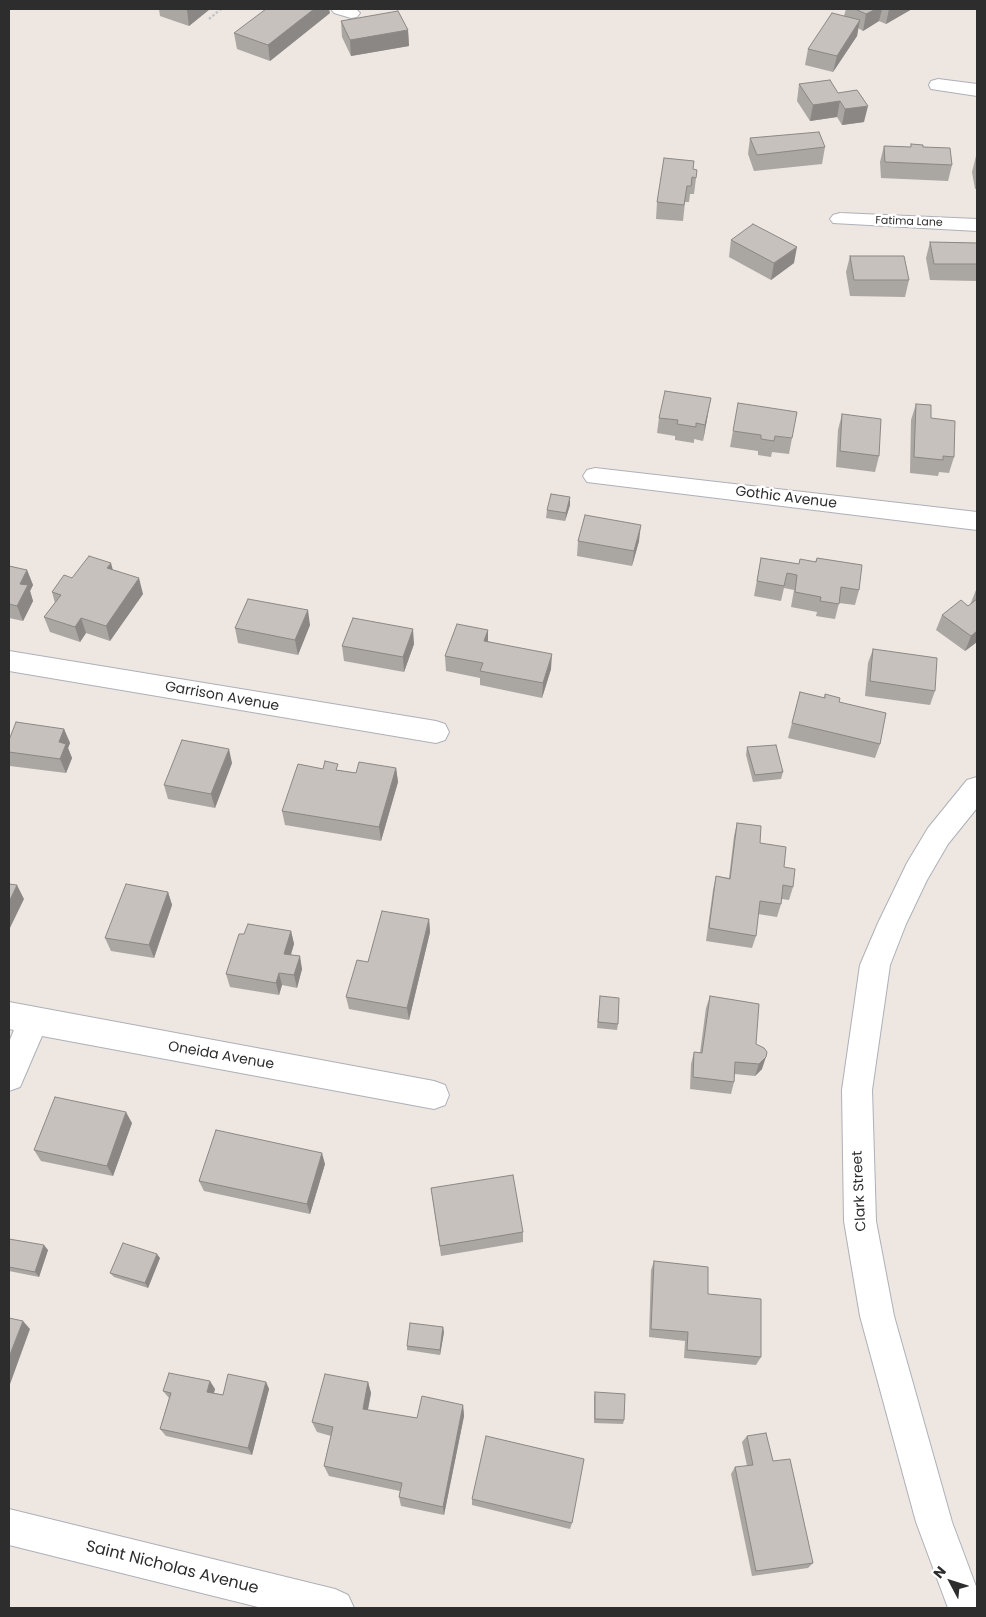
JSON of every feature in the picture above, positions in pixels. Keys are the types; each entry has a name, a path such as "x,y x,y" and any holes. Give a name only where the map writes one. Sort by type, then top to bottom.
{"street":[{"path":"938,85 977,90"},
{"name":"Fatima Lane","path":"840,220 977,225"},
{"name":"Gothic Avenue","path":"595,476 977,521"},
{"name":"Garrison Avenue","path":"9,660 436,732"},
{"name":"Clark Street","path":"966,1608 934,1522 877,1316 860,1221 857,1090 875,966 892,923 917,872 938,836 977,788"},
{"path":"9,1077 21,1018"},
{"name":"Oneida Avenue","path":"21,1018 434,1095"},
{"name":"Saint Nicholas Avenue","path":"9,1527 335,1608"}],"path":[{"path":"209,18 221,9"}],"building":[{"path":"266,9 314,9 268,45 234,33"},
{"path":"855,9 876,9 866,14"},
{"path":"398,11 408,30 350,40 341,21"},
{"path":"832,13 860,20 837,56 808,49"},
{"path":"830,80 838,93 857,90 868,106 845,109 840,101 813,105 799,84"},
{"path":"819,132 825,147 757,155 750,138"},
{"path":"911,144 923,145 923,147 950,148 952,165 885,162 884,146 911,147"},
{"path":"664,158 694,161 693,169 697,170 696,178 692,177 691,186 687,186 684,205 657,202"},
{"path":"753,224 797,247 774,263 731,240"},
{"path":"930,242 977,243 977,264 934,264"},
{"path":"850,256 904,256 909,280 854,280"},
{"path":"665,391 711,398 705,425 696,423 696,427 677,424 678,420 659,418"},
{"path":"738,403 797,412 792,438 775,436 774,441 761,439 761,435 733,431"},
{"path":"916,404 931,405 931,418 955,421 954,457 943,456 943,460 914,457"},
{"path":"842,414 881,419 879,456 840,451"},
{"path":"551,494 570,497 566,513 547,510"},
{"path":"585,515 641,525 634,551 578,541"},
{"path":"89,556 111,563 107,568 139,578 106,626 81,618 75,627 44,617 61,595 52,592 64,575 72,578"},
{"path":"761,558 799,564 800,559 816,562 817,558 862,565 859,590 841,587 839,604 820,601 821,597 795,592 797,575 787,573 784,586 757,581"},
{"path":"9,566 27,570 20,584 28,585 17,606 9,604"},
{"path":"248,599 308,610 295,640 235,628"},
{"path":"977,599 977,631 971,636 942,615 961,600 968,606"},
{"path":"353,618 413,629 403,657 342,646"},
{"path":"457,624 488,630 484,641 552,654 543,683 480,671 483,663 445,656"},
{"path":"873,649 937,658 935,691 870,681"},
{"path":"800,692 825,698 825,694 840,698 839,702 886,713 880,744 792,723"},
{"path":"16,722 64,729 59,742 66,744 60,759 9,752 9,740"},
{"path":"182,740 229,749 211,794 164,785"},
{"path":"776,745 783,772 755,775 747,747"},
{"path":"325,761 338,764 336,770 356,773 359,762 396,768 379,827 282,811 298,764 323,769"},
{"path":"737,823 761,826 760,843 786,847 784,867 795,869 793,887 783,885 781,904 760,901 756,936 709,928 716,876 730,879"},
{"path":"9,884 17,885 9,902"},
{"path":"126,884 168,892 149,945 105,938"},
{"path":"382,911 429,919 407,1008 346,997 357,960 368,962"},
{"path":"248,924 291,931 284,954 300,956 294,975 279,973 276,983 226,974 239,934 244,934"},
{"path":"600,996 619,998 618,1024 598,1022"},
{"path":"710,996 759,1004 756,1044 764,1048 767,1052 766,1057 759,1064 735,1062 734,1082 693,1077 694,1052 702,1053"},
{"path":"55,1097 126,1112 107,1166 34,1150"},
{"path":"216,1130 322,1153 307,1204 199,1181"},
{"path":"513,1175 523,1232 440,1246 431,1188"},
{"path":"9,1239 44,1245 35,1272 9,1267"},
{"path":"123,1243 157,1254 145,1283 110,1273"},
{"path":"654,1261 708,1267 708,1294 761,1299 761,1357 687,1350 688,1332 651,1329"},
{"path":"9,1318 23,1321 9,1357"},
{"path":"410,1323 443,1327 440,1350 407,1346"},
{"path":"169,1373 210,1381 207,1392 223,1395 228,1374 266,1382 248,1448 160,1429 171,1393 163,1391"},
{"path":"325,1374 368,1382 363,1409 417,1418 422,1396 463,1405 443,1507 399,1497 402,1483 324,1466 333,1427 312,1422"},
{"path":"595,1392 625,1394 624,1420 595,1419"},
{"path":"766,1433 773,1461 790,1459 813,1563 756,1571 735,1467 753,1465 747,1436"},
{"path":"486,1436 584,1459 572,1523 472,1499"}]}
